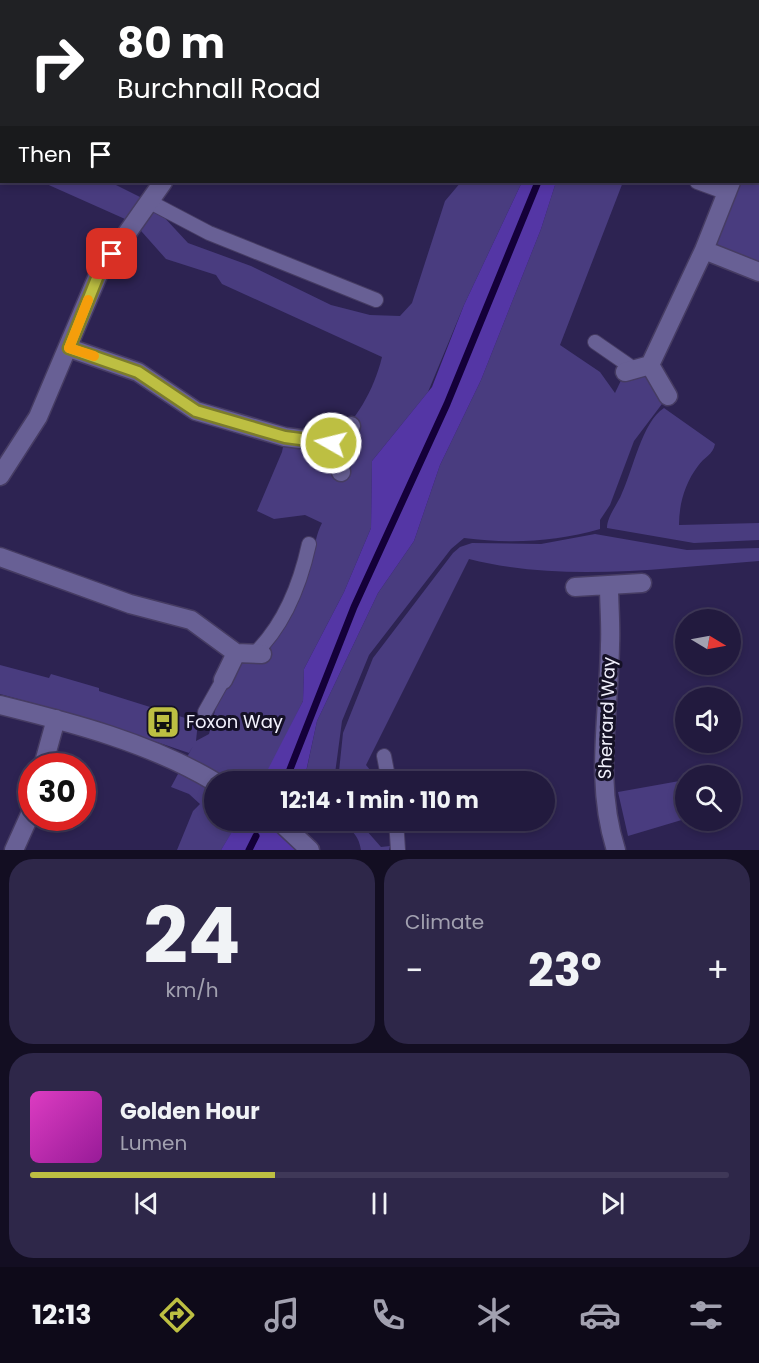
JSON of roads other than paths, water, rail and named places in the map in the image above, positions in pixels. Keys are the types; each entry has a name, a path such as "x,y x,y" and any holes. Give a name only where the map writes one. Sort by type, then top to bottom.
{"street":[{"path":"0,474 38,417 99,273 162,183"},
{"path":"668,396 636,369 704,250 729,187"},
{"path":"704,250 759,272"},
{"path":"69,348 138,372 196,411 285,437 331,443 351,426"},
{"path":"331,443 341,472"},
{"path":"0,557 130,604 191,620 250,654 223,680"},
{"path":"575,587 642,583"},
{"name":"Sherrard Way","path":"609,585 610,646 603,759 606,805 616,850"},
{"path":"0,705 56,719 130,743 185,765 204,776"},
{"path":"47,753 56,719"},
{"path":"14,850 23,831"},
{"path":"290,831 310,850"}],"lane":[{"path":"703,183 729,187"},
{"path":"150,202 208,233 376,300"},
{"path":"595,342 636,369"},
{"path":"250,654 270,639 279,624 304,567 309,544"},
{"path":"205,712 223,680"},
{"path":"384,756 387,771"},
{"path":"397,831 398,850"}],"waterway":[{"path":"289,771 354,607 447,404 538,183"},
{"path":"249,850 256,836"}],"place":[{"name":"Foxon Way","path":"163,722"}]}
